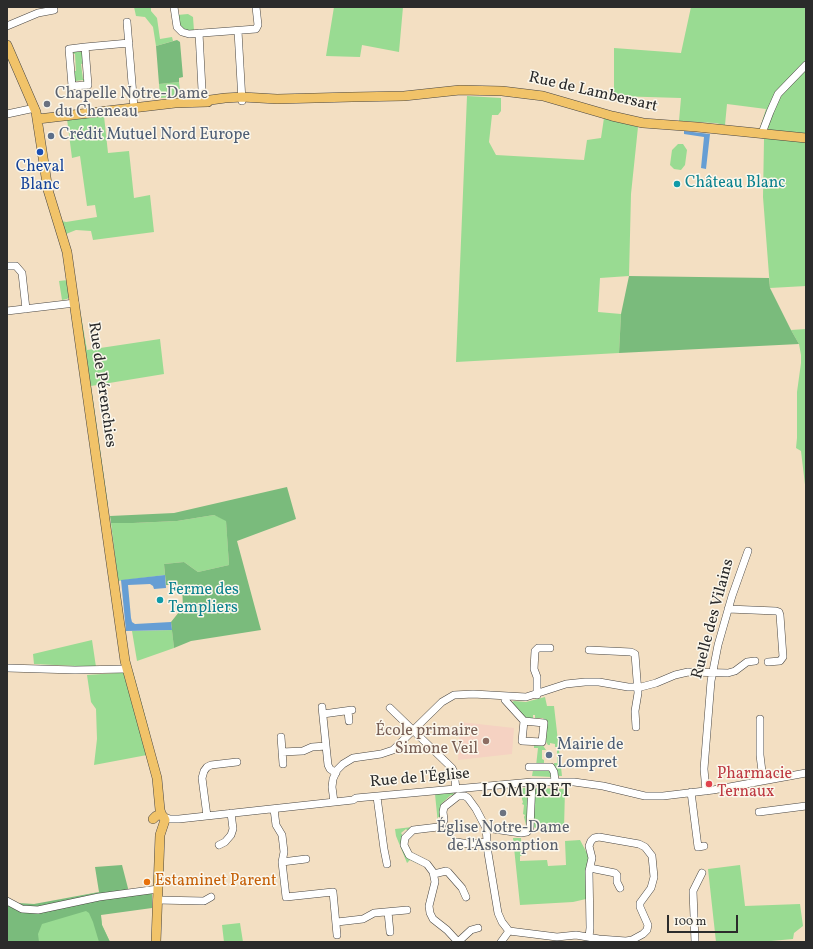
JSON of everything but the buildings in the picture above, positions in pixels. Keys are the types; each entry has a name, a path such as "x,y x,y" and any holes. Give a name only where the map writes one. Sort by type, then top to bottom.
{"main road":[{"name":"Rue de Pérenchies","path":"7,45 35,108 38,119 48,190 66,246 127,669 158,782 160,821 156,942"},
{"name":"Rue de Lambersart","path":"38,119 184,102 242,98 277,99 404,96 460,90 502,91 543,96 612,116 643,123 697,126 806,138"},
{"name":"Rue de Lambersart","path":"35,108 56,116"}],"street":[{"path":"174,7 175,22 178,29 186,34 254,30 258,25 256,7"},
{"path":"7,26 39,10 54,10"},
{"path":"127,22 134,108"},
{"path":"238,31 242,98"},
{"path":"199,33 202,90"},
{"path":"85,47 88,85 72,86 69,49 85,47 129,43"},
{"path":"762,133 778,94 806,64"},
{"path":"7,114 35,108"},
{"path":"7,266 16,266 22,273 26,309"},
{"path":"7,311 75,303"},
{"name":"Ruelle des Vilains","path":"706,791 704,765 709,691 712,673 718,644 728,609 748,551"},
{"path":"728,609 779,612 783,657 780,661 768,662"},
{"path":"537,695 538,679 534,669 535,651 538,648 550,648"},
{"path":"589,650 634,653 636,657 638,687 635,711 636,727"},
{"path":"334,802 332,787 336,773 343,764 351,759 381,754 398,747 442,702 451,696 467,694 526,697 537,695 560,686 576,682 596,682 625,687 638,687 681,674 695,672 731,673 746,663 755,661"},
{"path":"7,668 70,670 127,669"},
{"path":"505,696 505,700 524,721"},
{"path":"390,708 453,770 457,791 468,798 476,809 486,828 498,913 508,931 557,937 573,935 599,939 628,941 645,933 648,925 640,907 640,902 650,891 654,878 652,856 645,847 638,844 599,837 594,838 590,844 592,858 590,868 589,937"},
{"path":"336,773 328,766 322,710 350,710 349,721"},
{"path":"760,719 760,755 763,780"},
{"path":"281,737 283,764"},
{"path":"282,752 303,751 326,746"},
{"path":"207,816 202,778 204,771 211,765 237,762"},
{"path":"529,767 551,767 554,772 555,781"},
{"name":"Rue de l'Église","path":"160,821 353,800 356,798 457,791 532,782 555,781 589,784 647,796 706,791 806,772"},
{"path":"486,828 524,834 527,832 529,830 532,782"},
{"path":"457,791 444,807 444,820 441,826 415,829 406,836 404,847 409,855 427,864 434,874 435,882 429,906 432,917 458,942 471,930 478,928"},
{"path":"692,792 698,847 704,846"},
{"path":"377,797 384,849 388,864"},
{"path":"759,812 806,806"},
{"path":"274,809 276,825 282,834 284,854 282,862 286,897 333,892 338,935"},
{"path":"219,845 226,842 231,836 233,829 231,813"},
{"path":"457,842 471,844 487,842"},
{"path":"282,862 306,859"},
{"path":"590,868 615,873 617,875 617,882 620,888"},
{"path":"434,874 446,871 448,872 462,888 466,897"},
{"path":"695,942 693,891 702,873"},
{"path":"7,901 22,908 38,910 99,897 158,889"},
{"path":"157,900 204,901 211,897"},
{"path":"336,922 363,919 373,914 407,910"},
{"path":"388,912 390,932"},
{"path":"501,942 508,931"}],"shaded area":[{"name":"École primaire Simone Veil","path":"460,722 514,728 512,754 458,760"}],"green space":[{"path":"134,7 151,7 151,11 157,18 160,39 172,37 173,41 156,46 153,27 145,17 136,16"},
{"path":"334,7 403,7 399,52 362,45 360,57 326,56"},
{"path":"691,7 806,7 806,286 770,288 763,197 764,139 757,137 766,109 727,104 725,125 679,121 681,98 614,96 614,48 681,53"},
{"path":"188,14 193,17 194,31 187,31 180,28 177,15"},
{"path":"177,40 180,42 183,77 179,78 179,82 159,84 156,46"},
{"path":"75,49 75,52 82,52 85,63 81,64 83,79 86,79 87,82 83,83 83,80 76,81 76,84 74,83 73,71 76,71 75,54 71,53 74,52"},
{"path":"179,82 181,97 160,98 159,84"},
{"path":"467,96 501,98 501,111 498,115 492,115 489,142 496,155 584,160 587,140 601,138 604,118 638,127 631,194 629,276 600,278 598,312 621,314 619,353 456,362"},
{"path":"104,116 108,153 129,151 134,198 150,195 154,232 93,240 91,231 76,230 66,234 62,221 66,222 97,217 95,205 87,206 80,156 72,158 67,119"},
{"path":"678,144 683,144 687,150 685,165 681,170 674,169 670,165 672,150"},
{"path":"629,276 769,278 770,288 799,344 619,353 621,314"},
{"path":"68,280 70,296 67,299 62,300 59,281"},
{"path":"80,310 87,350 160,339 164,374 91,386 108,505 99,507"},
{"path":"806,329 806,493 801,451 796,448 797,392 801,355 799,344 791,330"},
{"path":"287,487 296,519 237,541 261,630 191,641 174,648 171,622 183,607 182,585 166,585 164,564 184,562 198,572 229,565 226,521 214,515 177,521 111,523 110,516 174,513"},
{"path":"214,515 226,520 229,565 198,572 184,562 164,564 165,575 118,581 111,523 177,521"},
{"path":"172,630 174,648 137,661 132,631"},
{"path":"92,640 96,667 34,664 33,654"},
{"path":"133,672 150,734 141,735 147,755 94,765 97,739 96,709 91,702 87,675"},
{"path":"545,697 547,706 554,706 562,776 559,776 551,766 554,765 554,763 557,763 557,747 555,747 555,744 550,743 550,745 548,745 546,742 547,724 543,718 535,718 535,715 533,715 533,718 524,718 512,702 526,702"},
{"path":"542,744 546,750 542,750 544,765 536,766 538,748 534,748 534,745 540,746"},
{"path":"551,769 553,777 532,776 533,770"},
{"path":"529,787 525,829 525,815 523,814 524,805 522,804 522,795 519,792 523,788"},
{"path":"536,788 565,789 564,829 548,831 532,827"},
{"path":"453,792 453,796 451,795 441,804 443,806 440,817 438,817 438,820 441,819 439,824 408,831 406,829 401,833 403,836 401,840 419,864 410,860 407,863 396,836 395,829 438,824 435,794"},
{"path":"513,838 521,838 522,856 520,856 520,861 547,860 548,866 566,865 565,841 580,840 588,855 586,899 573,902 520,905"},
{"path":"122,865 130,896 152,893 152,908 101,915 102,925 110,942 99,942 93,922 89,913 86,911 42,924 38,934 39,942 7,942 7,904 17,911 18,903 34,904 99,892 95,867"},
{"path":"740,865 745,906 800,904 803,926 794,933 793,939 760,942 716,942 708,869"},
{"path":"7,897 18,903 18,911 99,901 102,925 110,942 7,942"},
{"path":"240,923 243,942 224,942 222,925"}],"water":[{"path":"684,131 710,134 706,169 701,168 704,137 684,134"},
{"path":"165,575 166,588 154,589 150,584 128,585 131,618 132,622 135,624 171,622 172,630 126,631 121,580"}],"place":[{"name":"Chapelle Notre-Dame du Cheneau","path":"47,104"},
{"name":"Crédit Mutuel Nord Europe","path":"51,136"},
{"name":"Cheval Blanc","path":"40,152"},
{"name":"Château Blanc","path":"677,184"},
{"name":"Ferme des Templiers","path":"160,600"},
{"name":"École primaire Simone Veil","path":"486,741"},
{"name":"Mairie de Lompret","path":"549,755"},
{"name":"Pharmacie Ternaux","path":"709,784"},
{"name":"Église Notre-Dame de l'Assomption","path":"503,813"},
{"name":"Estaminet Parent","path":"147,882"}],"district":[{"name":"LOMPRET","path":"527,793"}]}
